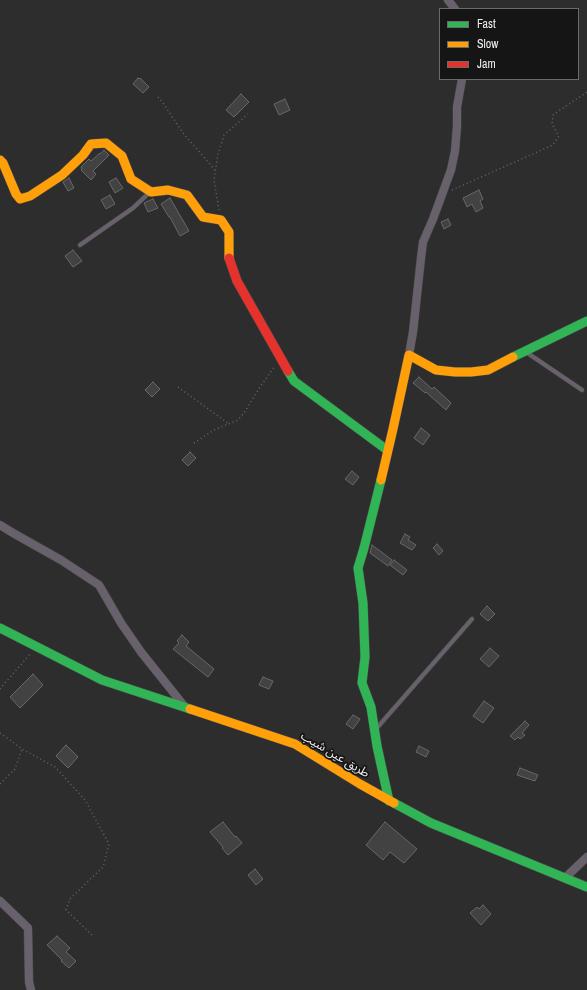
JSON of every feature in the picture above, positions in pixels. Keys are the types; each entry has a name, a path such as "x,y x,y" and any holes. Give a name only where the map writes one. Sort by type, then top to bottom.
{"street":[{"path":"448,0 455,8"},
{"path":"389,801 370,708 362,683 364,657 363,603 358,568 409,355 424,242 451,170 455,151 458,126 457,107 462,80"},
{"path":"0,160 3,163 16,194 20,199 30,196 62,175 83,155 91,144 106,143 122,156 132,179 151,192 168,190 186,195 204,217 221,220 229,232 229,257 236,281 294,381 387,450"},
{"path":"409,355 436,370 456,372 488,370 587,321"},
{"path":"0,525 61,560 100,585 121,623 141,652 186,708"},
{"name":"طريق عين شيب","path":"0,628 102,680 295,744 389,801 431,823 587,887"},
{"path":"565,878 587,857"},
{"path":"0,901 28,928 28,982 31,990"}],"lane":[{"path":"80,245 133,208 151,192"},
{"path":"524,351 582,390"},
{"path":"374,731 472,619"}],"path":[{"path":"442,194 553,145 559,136 552,124 553,115 587,92"},
{"path":"158,97 164,103 183,133 215,170"},
{"path":"221,220 214,180 218,154 224,135 248,114"},
{"path":"194,443 214,430 238,420 281,358"},
{"path":"178,387 229,424"},
{"path":"0,689 37,647"},
{"path":"0,733 22,749 56,767 85,800 109,844 103,867 70,899 66,910 93,936"},
{"path":"0,784 14,769 22,749"}],"building":[{"path":"138,78 140,78 149,87 143,93 133,84"},
{"path":"241,94 249,102 234,117 226,110"},
{"path":"285,99 290,110 279,115 274,104"},
{"path":"104,150 109,155 93,171 96,174 91,180 81,170 81,167 89,159 91,161"},
{"path":"69,178 74,188 68,191 63,182"},
{"path":"116,178 123,188 115,193 109,182"},
{"path":"479,190 483,199 480,201 483,208 476,212 472,204 467,207 463,198"},
{"path":"110,195 115,204 106,209 101,200"},
{"path":"170,198 189,231 180,236 161,204"},
{"path":"153,199 158,208 148,212 144,203"},
{"path":"448,219 451,225 444,229 441,222"},
{"path":"73,250 82,261 73,267 65,256"},
{"path":"419,377 432,389 434,387 451,403 446,410 426,392 425,393 413,383"},
{"path":"153,382 160,389 152,397 145,390"},
{"path":"421,428 430,435 423,445 414,438"},
{"path":"190,452 196,458 188,466 182,460"},
{"path":"352,471 359,477 353,485 345,479"},
{"path":"405,534 410,537 408,540 416,545 412,550 400,543"},
{"path":"437,544 443,551 439,555 433,548"},
{"path":"372,545 392,560 388,566 370,553"},
{"path":"394,560 407,570 403,575 390,565"},
{"path":"487,606 495,614 488,621 480,614"},
{"path":"182,635 189,642 186,646 214,669 208,677 173,649 179,643 177,641"},
{"path":"490,648 499,656 489,667 480,659"},
{"path":"33,674 43,685 20,708 10,697"},
{"path":"263,677 273,681 269,689 259,685"},
{"path":"484,701 494,708 483,723 473,716"},
{"path":"353,715 360,719 353,729 346,724"},
{"path":"525,721 529,725 522,733 525,735 520,739 518,737 515,740 510,736"},
{"path":"66,745 78,757 68,768 56,756"},
{"path":"419,746 429,751 426,757 416,752"},
{"path":"520,768 538,775 535,781 517,775"},
{"path":"223,822 242,843 228,855 210,832"},
{"path":"385,822 417,849 404,863 390,852 383,860 366,845"},
{"path":"255,869 263,879 256,885 248,875"},
{"path":"483,905 491,914 481,925 470,913 477,907 479,909"},
{"path":"57,936 70,948 66,952 76,961 69,968 47,945"}],"traffic: fast":[{"path":"513,357 587,321"},
{"path":"288,371 294,381 387,450"},
{"path":"381,480 358,568 363,603 365,657 362,683 371,707 377,746 389,801"},
{"path":"0,628 102,680 190,709"},
{"path":"394,803 431,823 587,887"}],"traffic: slow":[{"path":"0,160 3,163 16,194 20,199 30,196 62,175 83,155 91,144 106,143 122,156 131,179 151,192 168,190 187,195 203,217 221,220 229,232 229,258"},
{"path":"381,480 409,355 436,370 455,372 488,370 513,357"},
{"path":"190,709 295,744 394,803"}],"traffic: jam":[{"path":"229,258 237,281 288,371"}]}
